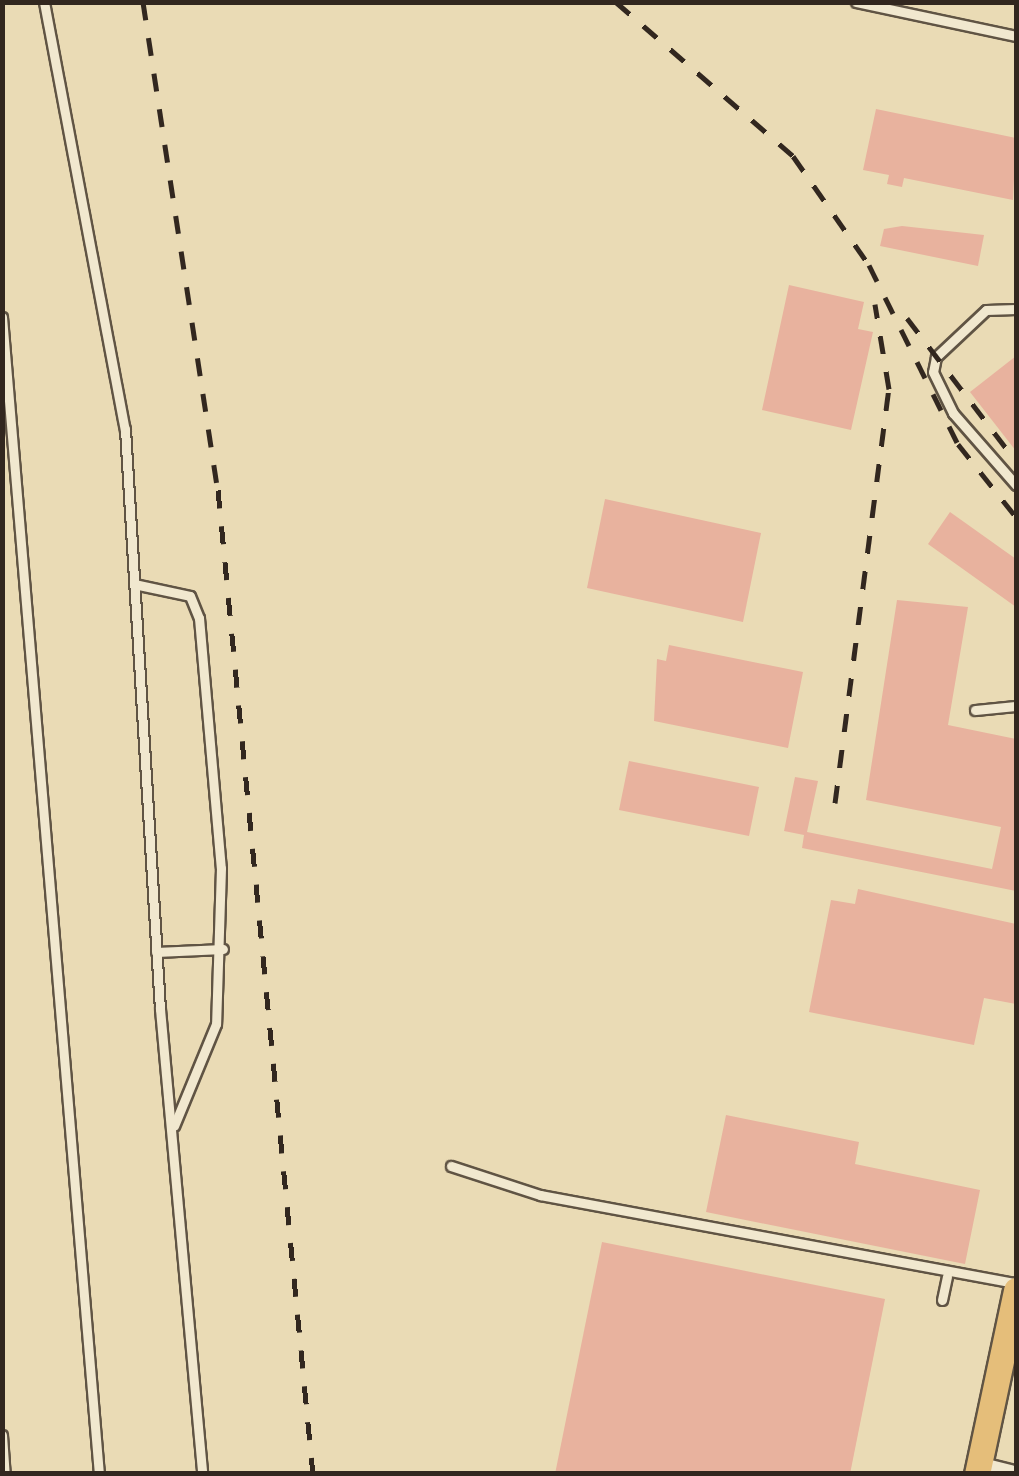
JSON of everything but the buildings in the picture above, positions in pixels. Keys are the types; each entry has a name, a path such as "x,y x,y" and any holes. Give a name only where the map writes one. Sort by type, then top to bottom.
{"main road":[{"path":"978,1470 1016,1287"}],"street":[{"path":"978,1470 1012,1474"}],"lane":[{"path":"44,2 120,395 156,952 202,1474"},
{"path":"856,2 1016,36"},
{"path":"1016,309 986,310 936,357 934,372 953,413 1016,485"},
{"path":"2,317 99,1474"},
{"path":"134,584 190,596 199,618 223,948 216,1024 172,1129"},
{"path":"975,710 1016,706"},
{"path":"156,952 223,948"},
{"path":"450,1166 540,1195 947,1277 1016,1287"},
{"path":"942,1300 947,1277"},
{"path":"2,1435 6,1474"}],"railway":[{"path":"143,2 218,490 313,1474"},
{"path":"616,2 793,156 869,265 958,444 1016,517"},
{"path":"835,803 889,389 875,304"},
{"path":"907,318 1016,461"}]}
